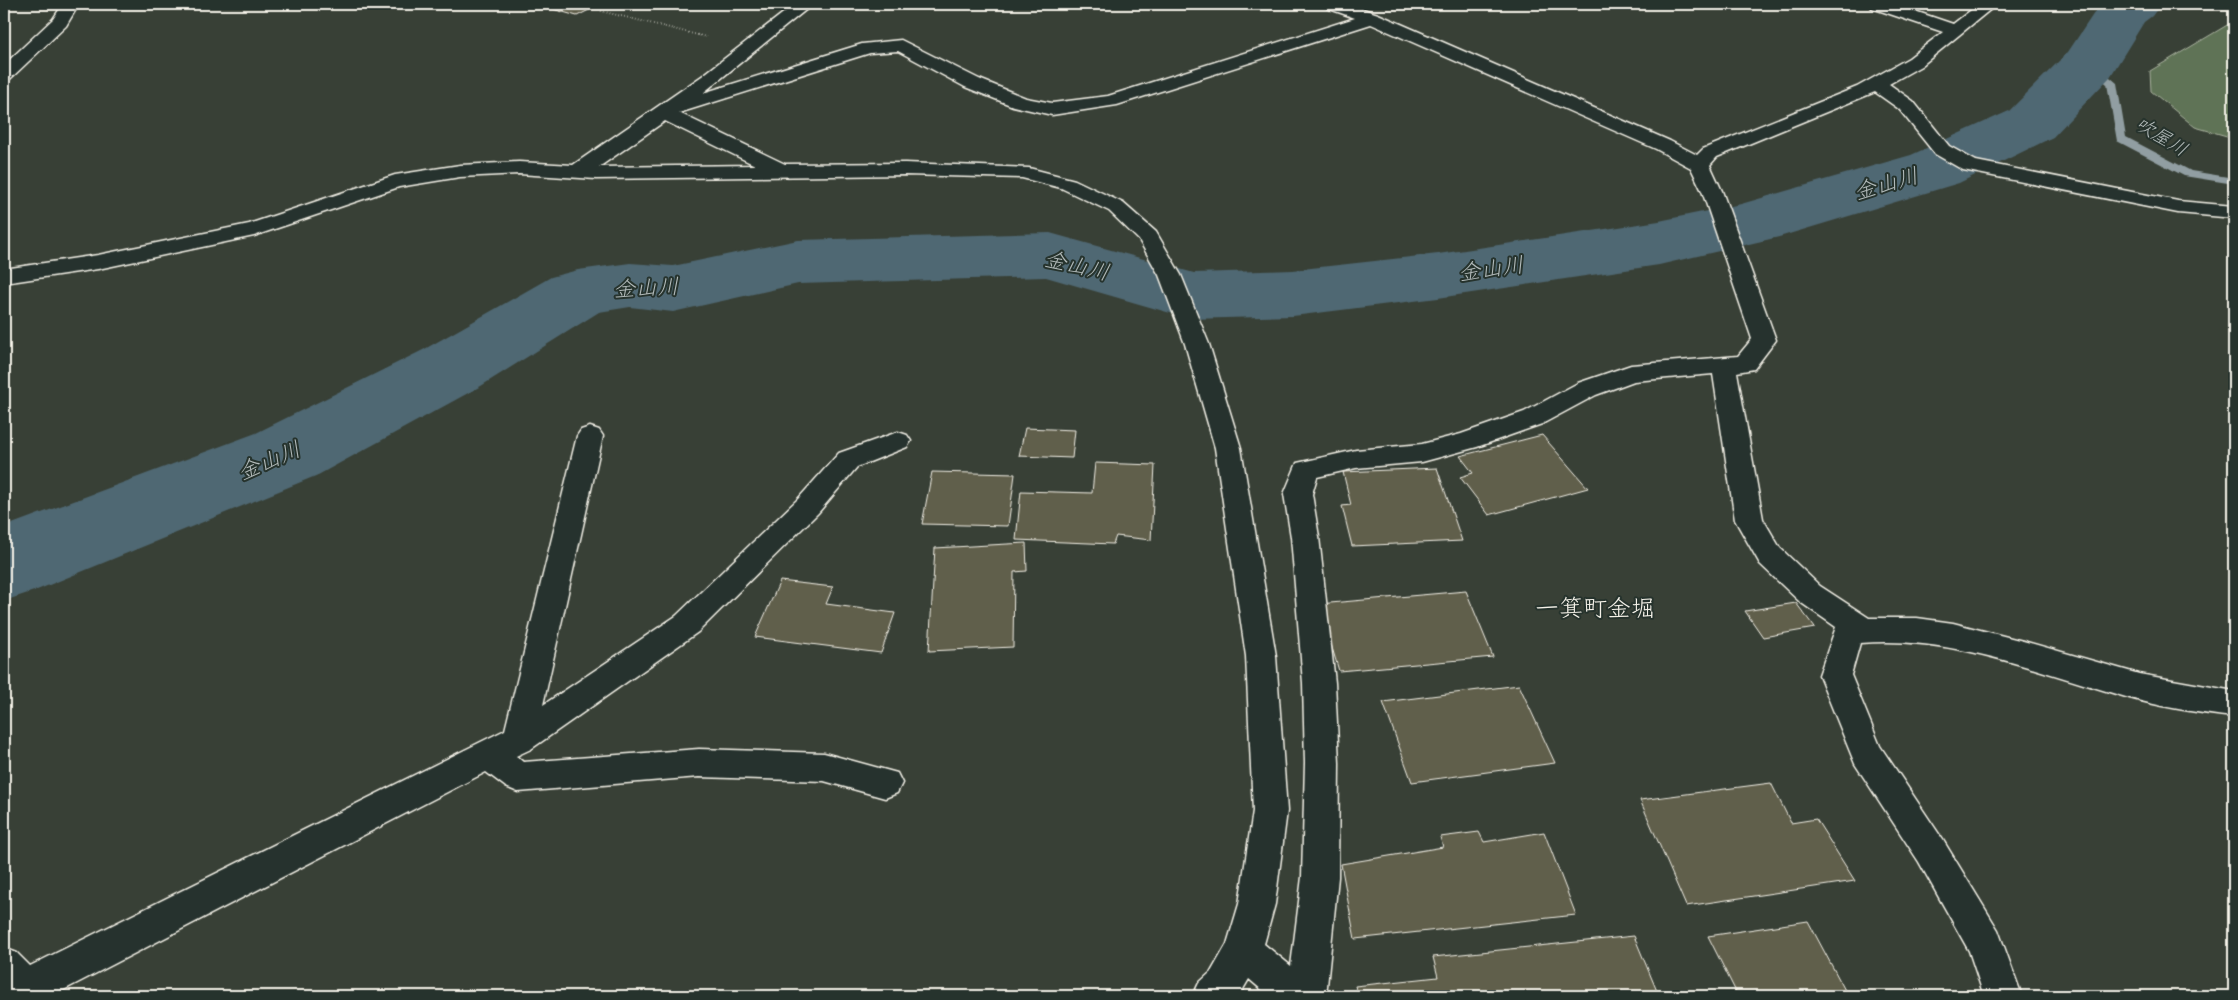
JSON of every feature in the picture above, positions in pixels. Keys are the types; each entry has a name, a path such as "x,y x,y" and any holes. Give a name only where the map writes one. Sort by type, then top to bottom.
{"street":[{"path":"4,75 60,22 71,4"},
{"path":"577,172 617,146 750,48 805,4"},
{"path":"1307,996 1320,877 1322,762 1312,605 1298,494 1306,470 1356,459 1422,453 1468,441 1533,418 1587,389 1631,373 1744,364 1764,340 1712,190 1699,164 1662,145 1372,18 1333,4"},
{"path":"1878,4 1956,30"},
{"path":"1699,164 1710,153 1876,84 1915,62 1989,4"},
{"path":"662,112 868,48 901,45 972,84 1020,102 1052,109 1110,101 1372,18"},
{"path":"1876,84 1906,105 1942,150 1970,166 2178,207 2234,212"},
{"path":"662,112 782,171"},
{"path":"4,276 98,262 254,229 395,181 460,171 519,168 577,172 905,169 1022,172 1068,184 1116,207 1148,236 1170,274 1197,344 1228,448 1262,656 1270,811 1257,904 1244,951 1224,985 1212,996"},
{"path":"1724,366 1749,520 1770,556 1810,594 1862,629"},
{"path":"519,739 590,436"},
{"path":"18,987 519,739 688,624 808,506 848,460 898,441"},
{"path":"2003,996 1985,943 1931,851 1867,754 1835,676 1848,632 1873,628 1956,635 2128,685 2234,704"},
{"path":"487,754 518,777 699,763 824,767 884,783"},
{"path":"1244,951 1298,996"}],"path":[{"path":"601,11 750,48"}],"green space":[{"path":"2234,21 2234,138 2195,127 2151,91 2150,71"}],"building":[{"path":"552,4 601,4 577,16 549,8 555,5"},
{"path":"1025,428 1075,430 1072,458 1019,456"},
{"path":"1542,435 1588,488 1489,515 1460,477 1473,473 1460,456"},
{"path":"1095,463 1155,465 1151,540 1116,536 1113,544 1016,540 1021,491 1092,493"},
{"path":"1437,468 1462,541 1352,546 1342,506 1351,505 1343,472"},
{"path":"932,472 1015,474 1008,526 922,524"},
{"path":"1026,543 1027,571 1014,572 1013,647 929,651 935,548"},
{"path":"780,581 833,587 826,604 895,613 881,653 755,637"},
{"path":"1466,591 1493,657 1339,671 1319,604"},
{"path":"1796,603 1815,628 1763,637 1745,611"},
{"path":"1519,685 1555,763 1412,782 1383,702"},
{"path":"1771,783 1791,823 1816,819 1855,881 1686,906 1640,800"},
{"path":"1479,832 1484,842 1544,832 1576,915 1355,939 1341,864 1443,847 1440,837"},
{"path":"1808,921 1848,996 1738,996 1708,936"},
{"path":"1634,936 1659,996 1358,996 1355,986 1438,977 1433,957"}],"waterway":[{"name":"金山川","path":"4,565 287,454 452,368 578,293 630,285 673,289 798,262 1050,255 1191,296 1293,293 1438,276 1659,243 1754,222 1935,169 2031,124 2089,64 2123,11 2133,4"},
{"name":"吹屋川","path":"2089,64 2112,83 2121,139 2188,174 2234,181"}],"district":[{"name":"一箕町金堀","path":"1595,608"}]}
